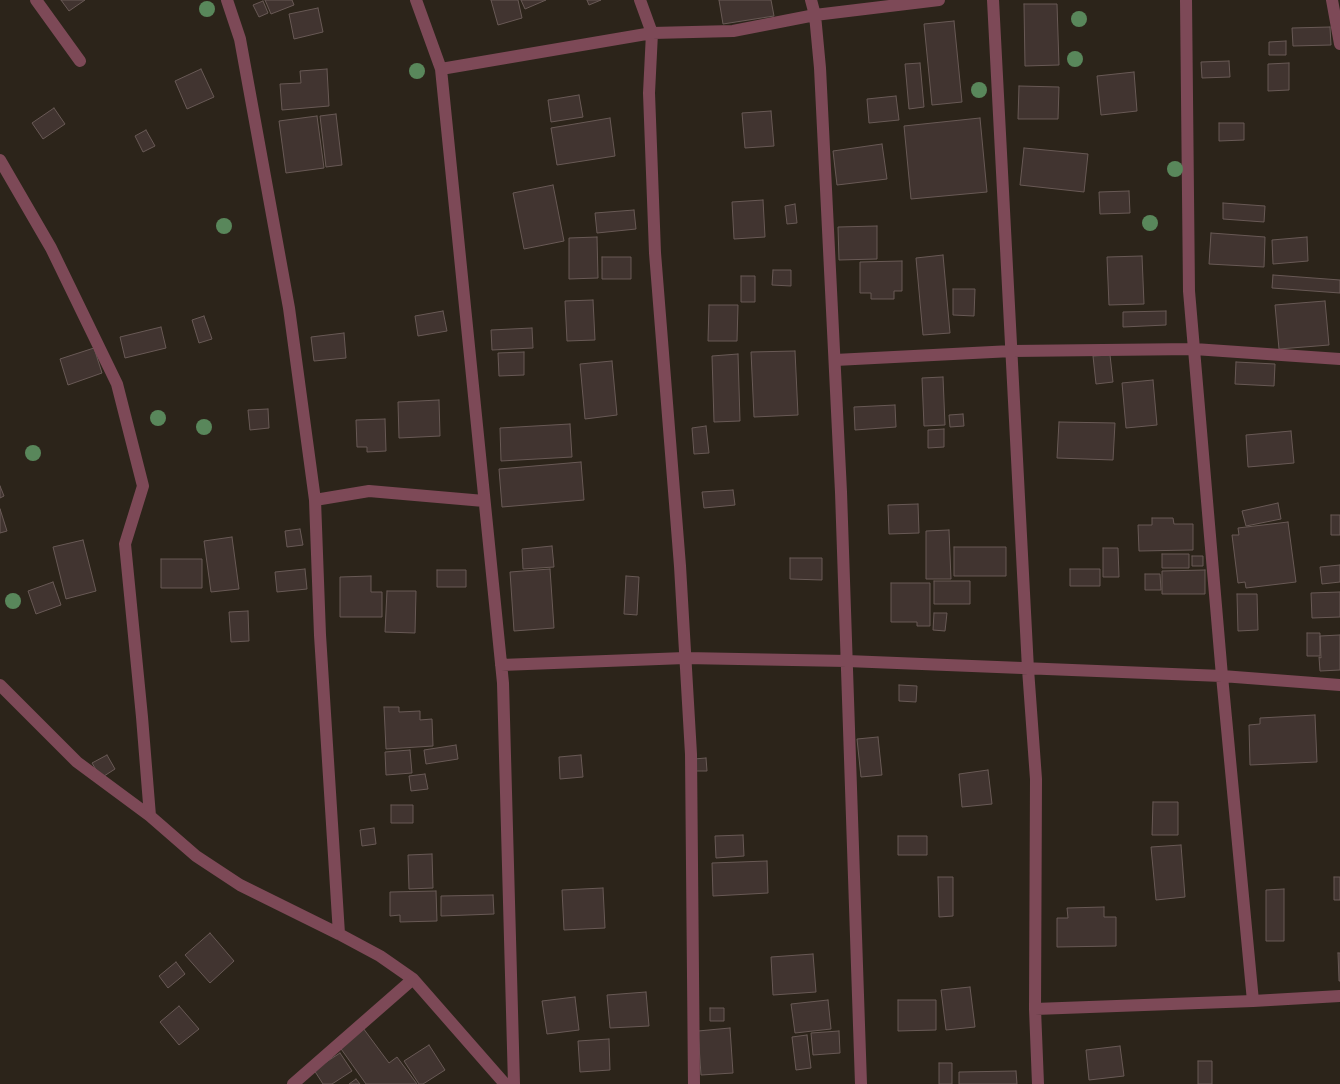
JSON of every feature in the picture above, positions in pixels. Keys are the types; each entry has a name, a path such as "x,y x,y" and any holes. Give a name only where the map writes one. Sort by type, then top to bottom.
{"street":[{"path":"36,0 80,61"},
{"path":"227,0 240,39 289,308 315,500 320,635 339,934"},
{"path":"416,0 441,69 501,665 514,1084"},
{"path":"640,0 652,33 649,94 655,252 680,566 691,754 694,1084"},
{"path":"811,0 815,15 820,68 835,360 861,1084"},
{"path":"441,69 652,33 733,31 815,15 939,0"},
{"path":"993,0 1028,668 1036,779 1035,1009 1038,1084"},
{"path":"1186,0 1189,291 1222,676 1253,1001"},
{"path":"1332,0 1340,44"},
{"path":"0,160 51,248 117,384 143,486 125,544 150,816"},
{"path":"835,360 1012,351 1194,349 1340,359"},
{"path":"315,500 369,491 484,501"},
{"path":"501,665 686,658 847,661 1222,676 1340,685"},
{"path":"0,685 76,762 150,816 196,856 240,886 380,956 413,979 505,1084"},
{"path":"293,1084 413,979"},
{"path":"1035,1009 1340,996"}],"building":[{"path":"61,0 85,0 69,11"},
{"path":"265,0 292,0 294,5 271,14"},
{"path":"491,0 518,0 522,18 498,25"},
{"path":"521,0 546,0 525,9"},
{"path":"587,0 601,0 589,5"},
{"path":"719,0 771,0 774,16 723,24"},
{"path":"263,1 268,13 259,17 253,5"},
{"path":"1024,4 1057,4 1059,65 1025,66"},
{"path":"318,8 323,32 294,39 289,14"},
{"path":"954,21 962,102 932,105 924,24"},
{"path":"1330,27 1331,45 1293,46 1292,28"},
{"path":"1286,41 1286,55 1269,55 1269,42"},
{"path":"1229,61 1230,77 1202,78 1201,62"},
{"path":"920,63 924,107 909,109 905,64"},
{"path":"1289,63 1289,90 1268,91 1268,64"},
{"path":"201,69 214,97 187,109 175,81"},
{"path":"327,69 329,106 282,110 280,84 301,83 300,71"},
{"path":"1134,72 1137,111 1101,115 1097,76"},
{"path":"1019,86 1059,87 1058,119 1018,119"},
{"path":"579,95 583,117 551,122 548,100"},
{"path":"896,96 899,120 869,123 867,99"},
{"path":"54,108 65,124 43,139 32,123"},
{"path":"771,111 774,146 745,148 742,113"},
{"path":"336,114 342,165 326,167 320,116"},
{"path":"317,116 324,168 286,173 279,121"},
{"path":"610,118 615,156 557,165 551,128"},
{"path":"980,118 987,192 911,199 904,126"},
{"path":"1219,123 1244,123 1244,140 1219,141"},
{"path":"146,130 155,146 143,152 135,136"},
{"path":"882,144 887,179 837,185 833,151"},
{"path":"1024,148 1088,154 1084,192 1020,185"},
{"path":"553,185 564,241 524,249 513,193"},
{"path":"1129,191 1130,213 1100,214 1099,192"},
{"path":"763,200 765,237 734,239 732,202"},
{"path":"1223,203 1265,206 1264,222 1223,219"},
{"path":"795,204 797,223 787,224 785,206"},
{"path":"634,210 636,229 597,233 595,213"},
{"path":"877,226 877,259 839,260 838,227"},
{"path":"1211,233 1265,237 1264,267 1209,264"},
{"path":"597,237 598,278 569,279 569,238"},
{"path":"1307,237 1308,261 1273,264 1272,240"},
{"path":"943,255 950,333 923,335 916,258"},
{"path":"1142,256 1144,304 1109,305 1107,257"},
{"path":"602,257 631,257 631,279 602,279"},
{"path":"902,261 902,291 894,291 894,299 871,299 871,293 860,293 860,262"},
{"path":"773,270 791,270 791,286 772,285"},
{"path":"1273,275 1340,280 1340,293 1272,288"},
{"path":"741,276 755,276 755,302 741,302"},
{"path":"953,289 975,289 974,316 953,315"},
{"path":"593,300 595,340 567,341 565,301"},
{"path":"1325,301 1329,345 1279,349 1275,305"},
{"path":"709,305 738,305 737,341 708,341"},
{"path":"443,311 447,331 418,336 415,316"},
{"path":"1166,311 1166,325 1123,327 1123,312"},
{"path":"204,316 212,339 199,343 192,320"},
{"path":"161,327 166,348 125,358 120,337"},
{"path":"532,328 533,348 492,350 491,330"},
{"path":"344,333 346,358 314,361 311,337"},
{"path":"94,348 102,373 68,385 60,359"},
{"path":"795,351 798,415 754,417 751,352"},
{"path":"524,352 524,375 499,376 498,353"},
{"path":"738,354 740,421 714,422 712,356"},
{"path":"1110,355 1113,382 1096,384 1093,356"},
{"path":"612,361 617,415 585,419 580,364"},
{"path":"1236,362 1275,364 1274,386 1235,384"},
{"path":"943,377 945,425 924,426 922,378"},
{"path":"1153,380 1157,425 1126,428 1122,383"},
{"path":"439,400 440,436 399,438 398,402"},
{"path":"895,405 896,427 855,430 854,407"},
{"path":"268,409 269,428 250,430 248,410"},
{"path":"963,414 964,426 950,427 949,415"},
{"path":"385,419 386,451 367,452 367,447 357,447 356,420"},
{"path":"1059,422 1115,423 1113,460 1057,458"},
{"path":"570,424 572,457 501,461 500,428"},
{"path":"706,426 709,453 694,454 692,428"},
{"path":"944,429 944,447 928,448 928,430"},
{"path":"1291,431 1294,463 1248,467 1246,435"},
{"path":"581,462 584,500 502,507 499,469"},
{"path":"0,486 4,496 0,498"},
{"path":"733,490 735,505 704,508 702,492"},
{"path":"1278,503 1281,519 1246,526 1242,511"},
{"path":"918,504 919,533 889,534 888,505"},
{"path":"0,509 7,531 0,533"},
{"path":"1331,515 1340,515 1340,535 1331,535"},
{"path":"1152,518 1173,518 1174,524 1193,524 1193,550 1139,551 1138,525 1152,525"},
{"path":"1288,522 1296,582 1246,588 1245,582 1238,583 1232,535 1239,535 1238,528"},
{"path":"300,529 303,545 287,547 285,531"},
{"path":"949,530 951,579 926,579 926,531"},
{"path":"232,537 239,589 211,592 204,541"},
{"path":"83,540 96,591 66,599 53,547"},
{"path":"552,546 554,567 523,569 522,549"},
{"path":"954,547 1006,547 1006,576 954,576"},
{"path":"1103,548 1118,548 1119,577 1103,577"},
{"path":"1162,554 1189,554 1189,568 1162,568"},
{"path":"1192,556 1203,556 1203,566 1192,566"},
{"path":"790,558 822,558 822,580 790,579"},
{"path":"161,559 202,559 202,588 161,588"},
{"path":"1340,565 1340,582 1322,584 1320,567"},
{"path":"305,569 307,589 277,592 275,572"},
{"path":"550,569 554,628 514,631 510,572"},
{"path":"1070,569 1100,569 1100,586 1070,586"},
{"path":"437,570 466,570 466,587 437,587"},
{"path":"1205,570 1205,594 1162,594 1162,571"},
{"path":"1145,574 1160,574 1161,590 1145,590"},
{"path":"371,576 371,592 382,592 382,617 340,617 340,577"},
{"path":"626,576 639,577 637,615 624,614"},
{"path":"934,581 970,581 970,604 934,604"},
{"path":"53,582 61,605 36,614 28,591"},
{"path":"891,583 930,583 930,626 917,626 917,622 891,622"},
{"path":"387,591 416,591 415,633 385,632"},
{"path":"1340,592 1340,617 1312,618 1311,593"},
{"path":"1237,594 1257,594 1258,630 1238,631"},
{"path":"248,611 249,641 231,642 229,612"},
{"path":"934,613 947,613 945,631 933,630"},
{"path":"1307,633 1320,633 1320,656 1307,656"},
{"path":"1340,635 1340,670 1320,671 1320,636"},
{"path":"899,685 917,686 916,702 899,701"},
{"path":"384,707 399,707 399,712 420,711 420,720 432,719 433,746 386,749"},
{"path":"1315,715 1317,762 1250,765 1249,725 1260,724 1260,718"},
{"path":"878,737 882,775 861,777 857,739"},
{"path":"456,745 458,759 426,764 424,750"},
{"path":"410,750 412,773 386,775 385,752"},
{"path":"107,755 115,769 101,778 92,763"},
{"path":"581,755 583,777 560,779 559,757"},
{"path":"706,758 707,771 694,771 694,759"},
{"path":"988,770 992,804 962,807 959,774"},
{"path":"425,774 428,789 411,791 409,776"},
{"path":"1153,802 1178,802 1178,835 1152,835"},
{"path":"391,805 413,805 413,823 391,823"},
{"path":"374,828 376,844 362,846 360,830"},
{"path":"743,835 744,856 716,858 715,836"},
{"path":"898,836 927,836 927,855 898,855"},
{"path":"1181,845 1185,897 1156,900 1151,847"},
{"path":"432,854 433,888 409,889 408,855"},
{"path":"767,861 768,893 713,896 712,863"},
{"path":"938,877 953,877 953,916 939,917"},
{"path":"1334,877 1340,877 1340,900 1334,900"},
{"path":"603,888 605,928 564,930 562,890"},
{"path":"1284,889 1284,941 1266,941 1266,890"},
{"path":"436,891 437,921 400,922 400,915 390,916 390,892"},
{"path":"493,895 494,914 441,916 441,896"},
{"path":"1104,907 1104,917 1116,917 1116,946 1057,947 1057,918 1068,918 1067,908"},
{"path":"210,933 234,961 210,983 185,955"},
{"path":"1338,953 1340,953 1340,981 1339,981"},
{"path":"813,954 816,992 773,995 771,957"},
{"path":"176,962 185,974 168,988 159,976"},
{"path":"970,987 975,1027 946,1030 941,990"},
{"path":"646,992 649,1026 610,1028 607,995"},
{"path":"575,997 579,1030 547,1034 542,1001"},
{"path":"828,1000 831,1029 795,1033 791,1004"},
{"path":"898,1000 936,1000 936,1030 898,1031"},
{"path":"179,1006 199,1029 179,1045 160,1022"},
{"path":"710,1008 724,1008 724,1021 710,1021"},
{"path":"363,1028 389,1063 397,1057 417,1084 366,1084 339,1046"},
{"path":"730,1028 733,1073 701,1075 698,1031"},
{"path":"839,1031 840,1053 813,1055 811,1033"},
{"path":"807,1035 811,1068 796,1070 792,1037"},
{"path":"609,1039 610,1070 580,1072 578,1041"},
{"path":"429,1045 445,1070 423,1084 419,1084 404,1061"},
{"path":"1120,1046 1124,1076 1089,1080 1086,1050"},
{"path":"340,1053 352,1071 332,1084 323,1084 314,1070"},
{"path":"1198,1061 1212,1061 1212,1084 1198,1084"},
{"path":"939,1063 952,1063 952,1084 939,1084"},
{"path":"1016,1071 1017,1084 959,1084 959,1072"},
{"path":"356,1079 360,1084 349,1084"}]}
